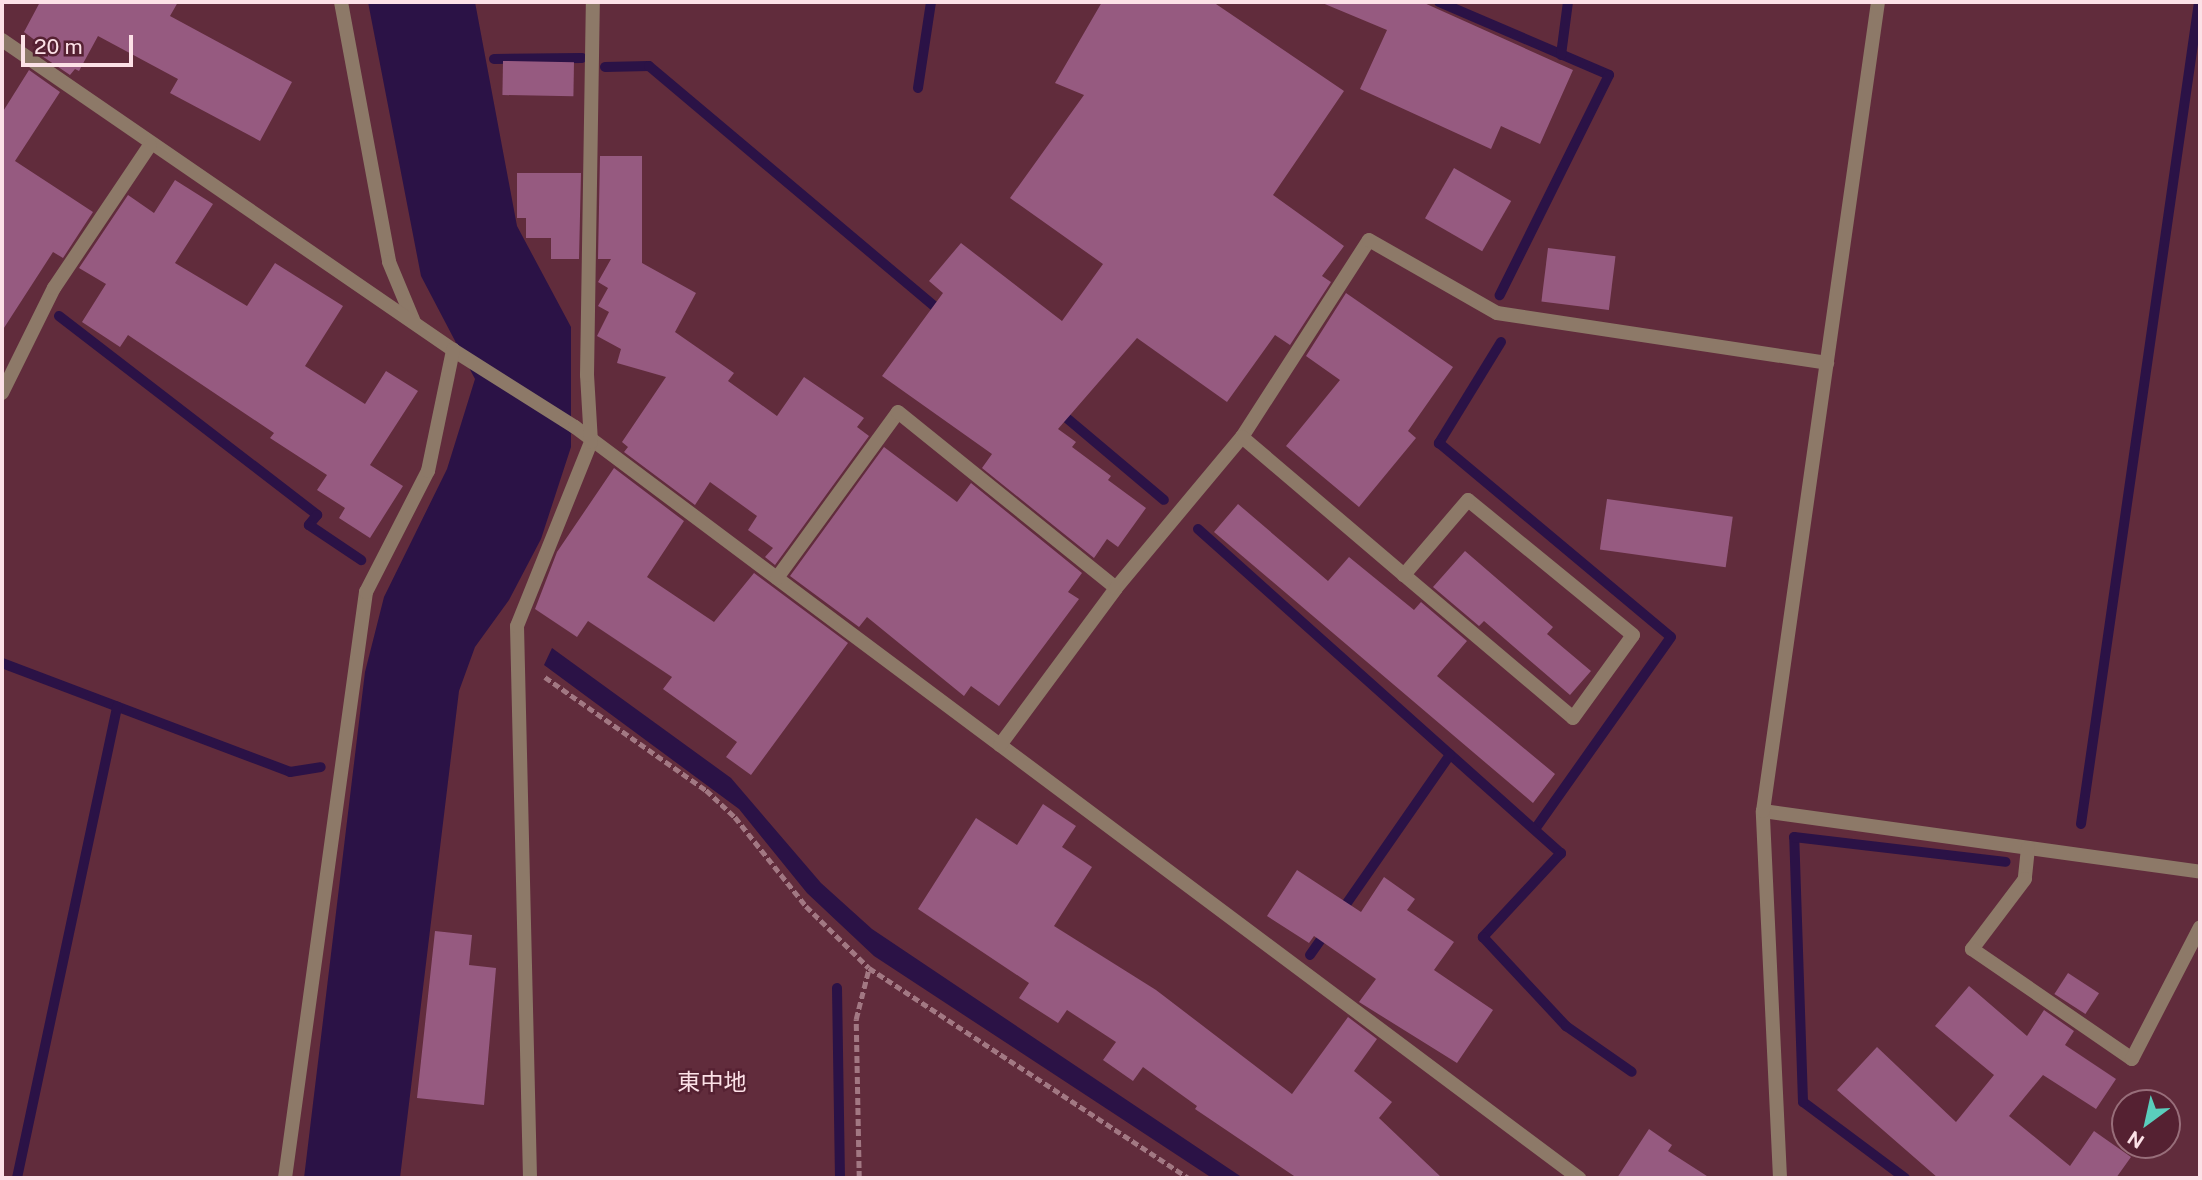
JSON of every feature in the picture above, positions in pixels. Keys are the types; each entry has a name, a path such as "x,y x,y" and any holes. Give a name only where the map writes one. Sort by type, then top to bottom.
{"street":[{"path":"341,2 389,262 414,323"},
{"path":"530,1178 517,626 591,442 593,2"},
{"path":"1780,1178 1763,811 1878,2"},
{"path":"2,40 150,145 453,350 575,427 591,442 1579,1178"},
{"path":"2,393 54,288 150,145"},
{"path":"1000,745 1116,588 1242,437 1369,240 1497,313 1827,363"},
{"path":"285,1178 366,592 428,471 453,350"},
{"path":"777,578 898,412 1116,588"},
{"path":"1242,437 1404,575 1573,718 1633,635 1468,500 1404,575"},
{"path":"1763,811 2200,872"},
{"path":"2028,848 2025,879 1972,949 2132,1059 2200,927"}],"path":[{"path":"518,659 706,790 735,817 806,906 869,968 1189,1178"},
{"path":"859,1178 856,1019 869,968"}],"shaded area":[{"path":"368,2 475,2 517,226 571,327 571,447 541,539 509,600 475,647 459,691 400,1178 304,1178 365,672 384,597 447,469 475,379 421,276"},
{"path":"552,648 731,778 821,883 872,929 1243,1178 1212,1178 874,956 807,893 739,809 544,665"}],"building":[{"path":"40,2 178,2 170,16 292,82 260,141 170,93 178,79 98,36 79,71 75,69 70,75 39,54 44,47 24,32"},
{"path":"1102,2 1213,2 1344,91 1273,195 1344,246 1322,276 1331,282 1290,345 1275,335 1227,402 1137,338 1058,429 1076,442 1072,447 1111,476 1108,480 1146,508 1118,547 1107,539 1094,558 982,468 992,454 882,376 943,293 929,281 961,243 1062,321 1103,264 1010,198 1084,95 1055,83"},
{"path":"1320,2 1422,2 1573,70 1540,144 1501,126 1491,149 1360,89 1387,30"},
{"path":"503,61 574,62 573,96 502,95"},
{"path":"29,70 60,92 15,161 93,212 63,258 53,252 2,331 2,113"},
{"path":"600,156 642,156 642,263 696,293 675,332 734,373 728,381 777,416 804,377 864,418 857,427 869,436 775,565 765,557 773,548 748,530 757,516 710,482 695,505 624,452 628,447 622,442 666,377 617,363 621,349 597,336 609,312 598,306 608,288 598,282 611,259 598,259"},
{"path":"1454,168 1511,201 1482,251 1425,218"},
{"path":"517,173 581,173 579,259 551,259 551,238 526,238 526,218 517,218"},
{"path":"175,180 213,204 175,263 247,306 275,263 343,306 305,366 365,404 386,371 418,391 370,465 403,486 370,538 339,518 345,508 317,490 327,475 270,438 274,433 128,335 120,347 82,322 106,284 79,268 128,195 154,213"},
{"path":"1548,248 1615,256 1609,310 1541,302"},
{"path":"1346,293 1453,367 1408,431 1416,438 1359,507 1286,446 1340,380 1306,356"},
{"path":"884,447 957,502 971,483 1082,573 1068,592 1079,599 999,706 971,686 964,696 867,617 859,627 790,576"},
{"path":"614,468 684,521 647,577 714,622 754,573 848,643 751,775 726,757 737,742 663,689 672,677 588,621 577,637 535,609 557,552"},
{"path":"1607,499 1733,517 1726,567 1600,550"},
{"path":"1238,504 1328,581 1349,557 1414,610 1421,602 1467,641 1437,676 1555,774 1533,803 1214,532"},
{"path":"1465,551 1553,627 1547,634 1591,671 1570,695 1484,621 1479,626 1433,587"},
{"path":"1043,804 1076,826 1062,847 1092,867 1054,926 1156,990 1292,1094 1348,1017 1377,1039 1354,1071 1392,1102 1379,1118 1442,1178 1297,1178 1195,1109 1197,1106 1143,1067 1133,1081 1103,1060 1116,1042 1067,1010 1058,1023 1019,998 1029,983 918,909 976,818 1017,845"},
{"path":"1297,870 1361,912 1384,877 1415,899 1407,910 1454,942 1434,970 1493,1010 1457,1063 1359,1002 1376,979 1314,936 1309,943 1267,916"},
{"path":"435,931 472,935 469,965 496,968 484,1105 417,1098"},
{"path":"2068,973 2099,993 2085,1014 2054,994"},
{"path":"1969,986 2027,1036 2044,1010 2074,1031 2065,1045 2116,1079 2096,1109 2043,1075 2009,1116 2070,1166 2094,1131 2111,1143 2111,1159 2130,1159 2116,1178 1938,1178 1837,1090 1877,1047 1956,1122 1994,1075 1935,1026"},
{"path":"1649,1129 1672,1145 1668,1151 1710,1178 1617,1178"}],"waterway":[{"path":"918,88 931,2"},
{"path":"1439,2 1609,75 1500,295"},
{"path":"1561,55 1568,2"},
{"path":"2081,824 2199,2"},
{"path":"494,59 582,58"},
{"path":"605,67 649,66 942,313"},
{"path":"59,316 317,515 309,525 361,560"},
{"path":"1501,342 1439,443 1671,637 1535,829"},
{"path":"1056,409 1164,500"},
{"path":"1198,529 1561,853 1483,937 1566,1026 1632,1072"},
{"path":"2,663 290,772 321,767"},
{"path":"17,1178 117,706"},
{"path":"1340,913 1450,755"},
{"path":"1905,1178 1803,1102 1794,837 2006,862"},
{"path":"1310,955 1328,929"},
{"path":"837,988 840,1178"}],"district":[{"name":"東中地","path":"712,1082"}]}
